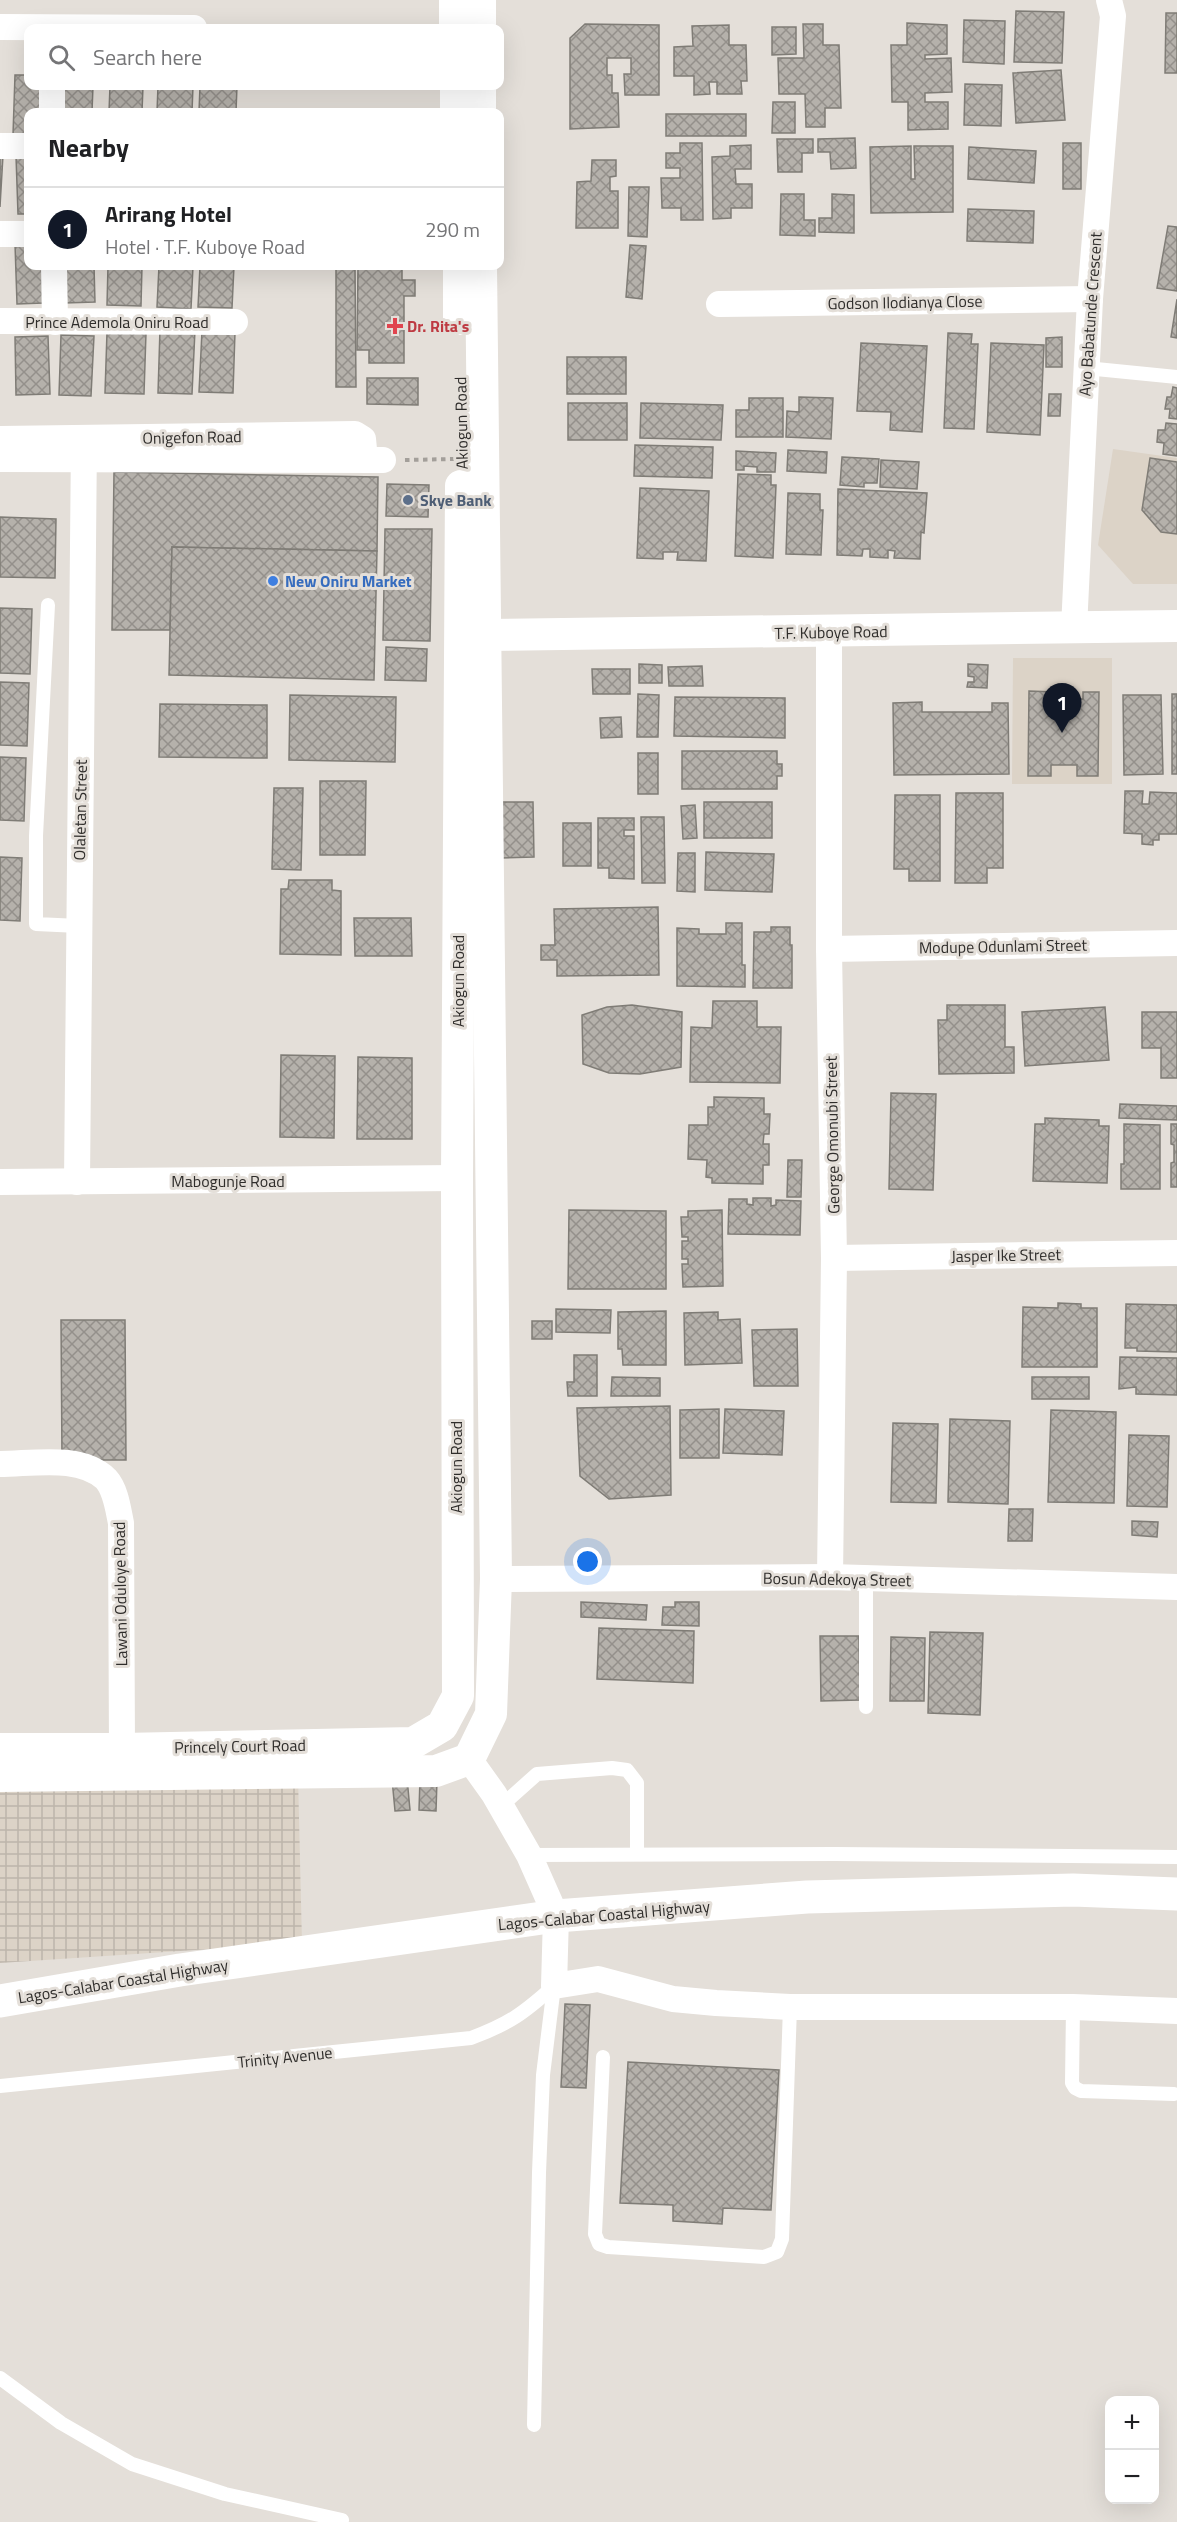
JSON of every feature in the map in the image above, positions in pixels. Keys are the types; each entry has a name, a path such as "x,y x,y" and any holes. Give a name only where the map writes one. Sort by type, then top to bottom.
{"highway":[{"name":"Lagos-Calabar Coastal Highway","path":"0,2001 180,1970 556,1916 807,1897 1073,1890 1177,1894"}],"street":[{"path":"455,0 455,24"},
{"path":"480,0 480,24"},
{"name":"Ayo Babatunde Crescent","path":"1074,628 1090,299 1113,16 1109,0"},
{"path":"0,27 24,27"},
{"path":"52,90 52,108"},
{"path":"456,90 456,108"},
{"path":"480,90 480,108"},
{"path":"0,146 24,146"},
{"path":"0,234 24,234"},
{"path":"54,270 55,322"},
{"name":"Akiogun Road","path":"458,1696 457,1178 461,459 459,270"},
{"path":"0,1776 435,1771 469,1759 491,1714 496,1579 481,270"},
{"name":"Godson Ilodianya Close","path":"719,304 1090,299"},
{"name":"Prince Ademola Oniru Road","path":"0,321 235,322"},
{"name":"Onigefon Road","path":"0,459 84,449 355,434 363,439 374,460"},
{"name":"Onigefon Road","path":"0,439 84,449"},
{"name":"Olaletan Street","path":"76,1182 84,449"},
{"name":"T.F. Kuboye Road","path":"484,635 1177,626"},
{"name":"George Omonubi Street","path":"829,632 829,949 834,1258 830,1577"},
{"name":"Modupe Odunlami Street","path":"829,949 1177,943"},
{"name":"Mabogunje Road","path":"0,1182 457,1178"},
{"name":"Jasper Ike Street","path":"834,1258 1177,1253"},
{"name":"Lawani Oduloye Road","path":"0,1464 64,1463 89,1468 106,1480 116,1498 121,1523 122,1749"},
{"name":"Bosun Adekoya Street","path":"496,1579 830,1577 1177,1587"},
{"name":"Princely Court Road","path":"0,1749 413,1743 442,1726 458,1696"},
{"path":"469,1759 501,1806 529,1856 556,1916 554,1986 598,1979 673,1999 716,2004 790,2007 1073,2007 1177,2011"}],"lane":[{"path":"1086,368 1177,377"},
{"path":"48,605 36,836 36,924 79,926"},
{"path":"866,1579 866,1707"},
{"path":"501,1806 537,1774 612,1768 627,1770 637,1784 637,1854"},
{"path":"529,1856 637,1854 1177,1857"},
{"path":"534,2425 539,2162 543,2075 554,1986"},
{"name":"Trinity Avenue","path":"0,2086 471,2038 496,2029 522,2015 554,1986"},
{"path":"603,2057 595,2234 599,2244 608,2247 764,2257 777,2252 782,2239 790,2007"},
{"path":"1073,2007 1072,2083 1075,2088 1082,2091 1174,2094"},
{"path":"0,2378 61,2423 132,2464 225,2494 342,2520"}],"path":[{"path":"374,460 461,459"}],"shaded area":[{"path":"1113,449 1177,458 1177,584 1133,584 1098,545"},
{"path":"1013,658 1112,658 1112,784 1012,784"},
{"path":"298,1776 302,1943 0,1963 0,1782"}],"building":[{"path":"1016,11 1064,12 1062,63 1014,62"},
{"path":"1166,13 1177,13 1177,73 1165,73"},
{"path":"964,20 1005,21 1004,64 963,62"},
{"path":"907,23 947,25 947,54 925,55 925,59 951,58 952,92 925,93 925,102 948,102 948,129 908,130 908,102 892,102 891,45 907,45"},
{"path":"585,24 659,25 659,95 625,95 624,74 631,74 631,58 607,58 607,75 612,75 612,93 618,93 619,127 570,129 570,38"},
{"path":"803,24 823,24 823,45 839,45 841,108 825,108 825,127 806,127 805,94 779,94 778,58 804,58"},
{"path":"729,25 729,45 746,45 747,81 741,81 742,94 717,94 717,82 709,82 710,94 694,95 694,76 674,76 674,47 693,46 692,26"},
{"path":"772,27 796,27 796,54 772,55"},
{"path":"1061,70 1065,120 1016,123 1013,73"},
{"path":"15,75 24,75 24,90 46,90 45,108 24,108 24,136 13,135"},
{"path":"965,84 1002,85 1001,126 964,125"},
{"path":"58,90 93,90 92,108 57,108"},
{"path":"110,90 143,90 142,108 109,108"},
{"path":"158,90 193,90 192,108 157,108"},
{"path":"200,90 237,90 236,108 199,108"},
{"path":"773,102 795,102 795,133 772,133"},
{"path":"666,114 746,114 746,136 666,136"},
{"path":"855,138 856,168 831,169 830,152 818,152 818,139"},
{"path":"777,139 813,139 813,153 802,153 802,172 778,172"},
{"path":"680,143 702,143 703,220 681,220 681,208 662,208 661,178 680,178 680,168 666,168 666,153 680,153"},
{"path":"1063,143 1081,143 1081,189 1063,189"},
{"path":"751,145 751,169 735,169 736,184 752,184 752,208 731,208 731,218 713,219 712,157 730,156 730,146"},
{"path":"911,146 911,179 915,179 914,146 953,146 953,212 871,213 870,147"},
{"path":"969,147 1036,151 1034,183 968,179"},
{"path":"0,154 3,155 0,207"},
{"path":"16,156 24,156 24,214 18,214"},
{"path":"592,160 616,160 616,176 610,177 610,191 618,191 618,228 576,228 577,182 591,181"},
{"path":"629,187 649,187 647,237 628,236"},
{"path":"781,194 804,194 804,220 815,220 815,236 780,235"},
{"path":"832,194 854,195 854,233 819,232 819,218 832,218"},
{"path":"968,209 1034,211 1033,243 967,241"},
{"path":"1168,226 1177,227 1177,291 1157,288"},
{"path":"15,244 24,244 24,270 42,270 43,303 17,304"},
{"path":"630,245 646,246 642,299 626,297"},
{"path":"64,270 94,270 95,302 65,303"},
{"path":"108,270 142,270 141,306 107,305"},
{"path":"159,270 193,270 191,309 157,307"},
{"path":"200,270 234,270 232,308 198,307"},
{"path":"336,270 355,270 356,387 336,387"},
{"path":"358,270 402,270 402,280 415,280 415,296 404,296 404,363 369,363 369,350 357,350"},
{"path":"1177,299 1177,338 1171,337"},
{"path":"160,329 195,330 192,394 158,393"},
{"path":"202,331 235,332 233,393 199,392"},
{"path":"107,332 146,333 144,394 105,393"},
{"path":"948,333 972,334 971,344 978,344 974,429 944,428"},
{"path":"61,335 94,336 91,396 59,395"},
{"path":"48,336 50,394 16,395 15,337"},
{"path":"1062,337 1062,367 1046,367 1046,338"},
{"path":"861,343 927,346 922,432 890,430 891,412 857,411"},
{"path":"991,343 1044,345 1040,435 987,432"},
{"path":"567,357 626,357 626,394 567,394"},
{"path":"367,378 418,378 418,405 367,404"},
{"path":"1173,387 1177,388 1177,419 1169,418 1170,409 1165,409 1167,397 1171,397"},
{"path":"1049,394 1061,394 1060,416 1048,416"},
{"path":"799,397 833,398 831,439 786,437 787,411 799,412"},
{"path":"749,398 783,398 783,437 736,437 736,410 749,410"},
{"path":"568,403 627,403 627,440 568,440"},
{"path":"641,403 723,405 721,440 640,438"},
{"path":"1166,423 1177,424 1177,456 1163,454 1164,443 1157,442 1158,430 1165,430"},
{"path":"635,445 713,447 712,478 634,476"},
{"path":"788,450 827,452 826,473 787,471"},
{"path":"736,451 776,453 775,472 757,472 757,467 744,466 744,470 736,470"},
{"path":"842,457 879,459 877,483 864,483 864,487 840,485"},
{"path":"1150,458 1177,462 1177,534 1161,532 1142,510"},
{"path":"881,460 919,462 917,489 880,487"},
{"path":"114,472 378,477 377,551 172,547 170,630 112,630"},
{"path":"738,474 771,475 771,485 776,485 773,558 735,556"},
{"name":"Skye Bank","path":"387,484 429,485 428,517 386,516"},
{"path":"640,488 709,491 706,561 677,560 678,552 663,552 663,559 637,558"},
{"path":"838,489 927,493 924,533 921,532 920,559 894,558 895,551 888,550 888,558 870,557 870,549 863,549 862,556 837,555"},
{"path":"788,493 820,494 820,510 823,510 821,555 786,554"},
{"path":"0,517 56,519 55,578 0,577"},
{"path":"385,529 432,529 430,641 383,640"},
{"path":"172,547 377,551 374,680 169,675"},
{"path":"0,608 32,609 30,674 0,673"},
{"path":"386,647 427,649 426,681 385,680"},
{"path":"639,664 662,665 662,683 639,683"},
{"path":"968,664 988,665 987,688 967,687 968,682 974,682 974,677 968,676"},
{"path":"702,666 703,686 669,686 668,667"},
{"path":"592,669 630,669 630,694 593,694"},
{"path":"0,682 29,683 27,746 0,745"},
{"path":"1029,691 1055,692 1055,699 1083,699 1083,692 1099,692 1098,776 1077,776 1077,765 1051,765 1051,776 1028,776"},
{"path":"638,694 659,695 658,737 637,737"},
{"path":"1172,694 1177,694 1177,774 1172,774"},
{"path":"290,695 396,697 395,762 289,760"},
{"path":"1123,695 1161,695 1163,774 1124,775"},
{"path":"675,697 785,698 785,738 674,736"},
{"path":"922,702 922,712 992,712 992,703 1008,703 1009,774 894,775 893,703"},
{"path":"160,704 267,705 267,758 159,757"},
{"path":"621,717 622,737 601,738 600,718"},
{"path":"682,751 777,751 777,764 782,764 782,776 777,776 777,789 682,789"},
{"path":"638,753 658,753 658,794 638,794"},
{"path":"0,757 26,758 24,821 0,820"},
{"path":"320,781 366,781 365,855 320,855"},
{"path":"274,788 303,788 301,870 272,869"},
{"path":"1125,791 1143,791 1142,804 1149,804 1150,792 1177,793 1177,834 1159,834 1159,840 1153,840 1153,845 1142,844 1142,834 1124,833"},
{"path":"956,793 1003,793 1003,868 987,868 987,883 955,883"},
{"path":"895,795 940,795 940,881 909,881 909,869 894,869"},
{"path":"500,802 533,802 534,857 501,858"},
{"path":"704,802 772,802 772,838 704,838"},
{"path":"695,805 697,838 683,839 681,806"},
{"path":"641,817 664,817 665,883 642,883"},
{"path":"598,818 634,818 634,830 624,830 624,836 634,836 634,879 609,878 609,868 598,868"},
{"path":"563,823 591,823 591,866 563,866"},
{"path":"706,852 774,854 772,892 705,890"},
{"path":"678,853 695,853 695,892 677,891"},
{"path":"0,857 22,858 20,921 0,920"},
{"path":"289,880 332,880 332,890 341,891 341,955 280,954 281,889 288,889"},
{"path":"658,907 659,975 557,976 557,960 541,960 541,945 555,945 554,909"},
{"path":"354,918 411,918 412,956 355,956"},
{"path":"726,923 742,923 742,965 745,965 745,987 677,986 677,928 699,929 699,934 726,934"},
{"path":"771,927 790,927 792,988 753,988 754,932 771,932"},
{"path":"713,1001 757,1001 757,1027 781,1027 780,1083 690,1082 691,1027 712,1028"},
{"path":"632,1005 682,1012 681,1067 640,1074 609,1073 583,1064 582,1015 607,1007"},
{"path":"947,1005 1005,1005 1005,1047 1014,1047 1014,1073 939,1074 938,1020 947,1020"},
{"path":"1105,1007 1109,1060 1025,1066 1022,1012"},
{"path":"1142,1012 1177,1012 1177,1078 1161,1078 1161,1048 1142,1048"},
{"path":"281,1055 335,1056 334,1138 280,1137"},
{"path":"358,1057 412,1058 412,1139 357,1139"},
{"path":"891,1093 936,1094 933,1190 889,1189"},
{"path":"714,1097 764,1098 764,1114 770,1114 769,1134 764,1134 763,1144 769,1144 769,1165 763,1165 763,1184 712,1183 712,1178 706,1177 707,1160 688,1159 689,1125 708,1125 708,1107 714,1107"},
{"path":"1120,1104 1177,1106 1177,1120 1119,1118"},
{"path":"1045,1118 1099,1120 1099,1126 1109,1126 1107,1183 1033,1181 1035,1124 1045,1124"},
{"path":"1124,1124 1160,1125 1160,1189 1121,1189 1121,1164 1124,1164"},
{"path":"1171,1124 1177,1124 1177,1187 1171,1187 1174,1145 1171,1144"},
{"path":"788,1160 802,1160 801,1197 787,1197"},
{"path":"753,1198 771,1198 771,1206 776,1205 776,1200 801,1201 800,1235 728,1234 729,1199 747,1199 747,1204 753,1205"},
{"path":"569,1210 666,1211 666,1289 568,1289"},
{"path":"722,1210 723,1286 683,1287 682,1264 688,1264 688,1259 682,1259 682,1241 688,1241 688,1237 682,1237 681,1217 688,1217 688,1211"},
{"path":"1058,1303 1081,1304 1081,1308 1097,1308 1097,1367 1022,1367 1023,1307 1058,1308"},
{"path":"1126,1304 1177,1305 1177,1352 1137,1351 1137,1348 1125,1348"},
{"path":"556,1309 611,1310 610,1333 556,1332"},
{"path":"666,1311 666,1365 623,1365 622,1349 618,1349 618,1312"},
{"path":"718,1312 718,1320 740,1319 742,1363 685,1365 684,1313"},
{"path":"61,1320 125,1320 126,1460 62,1460"},
{"path":"532,1321 552,1321 552,1339 532,1339"},
{"path":"797,1329 798,1386 754,1386 752,1330"},
{"path":"574,1355 597,1355 597,1396 568,1396 567,1382 574,1382"},
{"path":"1120,1357 1177,1358 1177,1395 1136,1394 1136,1387 1119,1389"},
{"path":"612,1377 660,1378 660,1396 611,1396"},
{"path":"1032,1377 1089,1377 1089,1399 1032,1399"},
{"path":"670,1406 671,1495 609,1499 580,1476 577,1408"},
{"path":"719,1409 719,1458 680,1458 680,1410"},
{"path":"725,1409 784,1411 782,1455 723,1453"},
{"path":"1051,1410 1116,1412 1114,1503 1048,1502"},
{"path":"950,1419 1010,1421 1008,1504 948,1502"},
{"path":"893,1423 938,1424 936,1503 891,1502"},
{"path":"1129,1435 1169,1436 1167,1507 1127,1506"},
{"path":"1009,1509 1033,1509 1032,1541 1008,1541"},
{"path":"1132,1521 1158,1522 1157,1537 1132,1535"},
{"path":"581,1602 647,1605 646,1620 581,1617"},
{"path":"675,1602 699,1602 699,1626 662,1625 663,1607 675,1607"},
{"path":"599,1628 694,1631 693,1683 597,1679"},
{"path":"930,1632 983,1633 980,1715 928,1713"},
{"path":"820,1636 859,1636 860,1700 821,1701"},
{"path":"891,1637 925,1638 924,1701 890,1701"},
{"path":"407,1778 410,1810 395,1811 392,1779"},
{"path":"420,1779 437,1780 436,1811 419,1810"},
{"path":"565,2004 590,2005 586,2088 561,2087"},
{"path":"628,2062 779,2070 771,2210 723,2208 722,2224 673,2221 673,2205 620,2203"}],"place":[{"name":"Dr. Rita's","path":"395,326"},
{"name":"Skye Bank","path":"408,500"},
{"name":"New Oniru Market","path":"273,581"},
{"name":"Arirang Hotel","path":"1062,733"}]}
